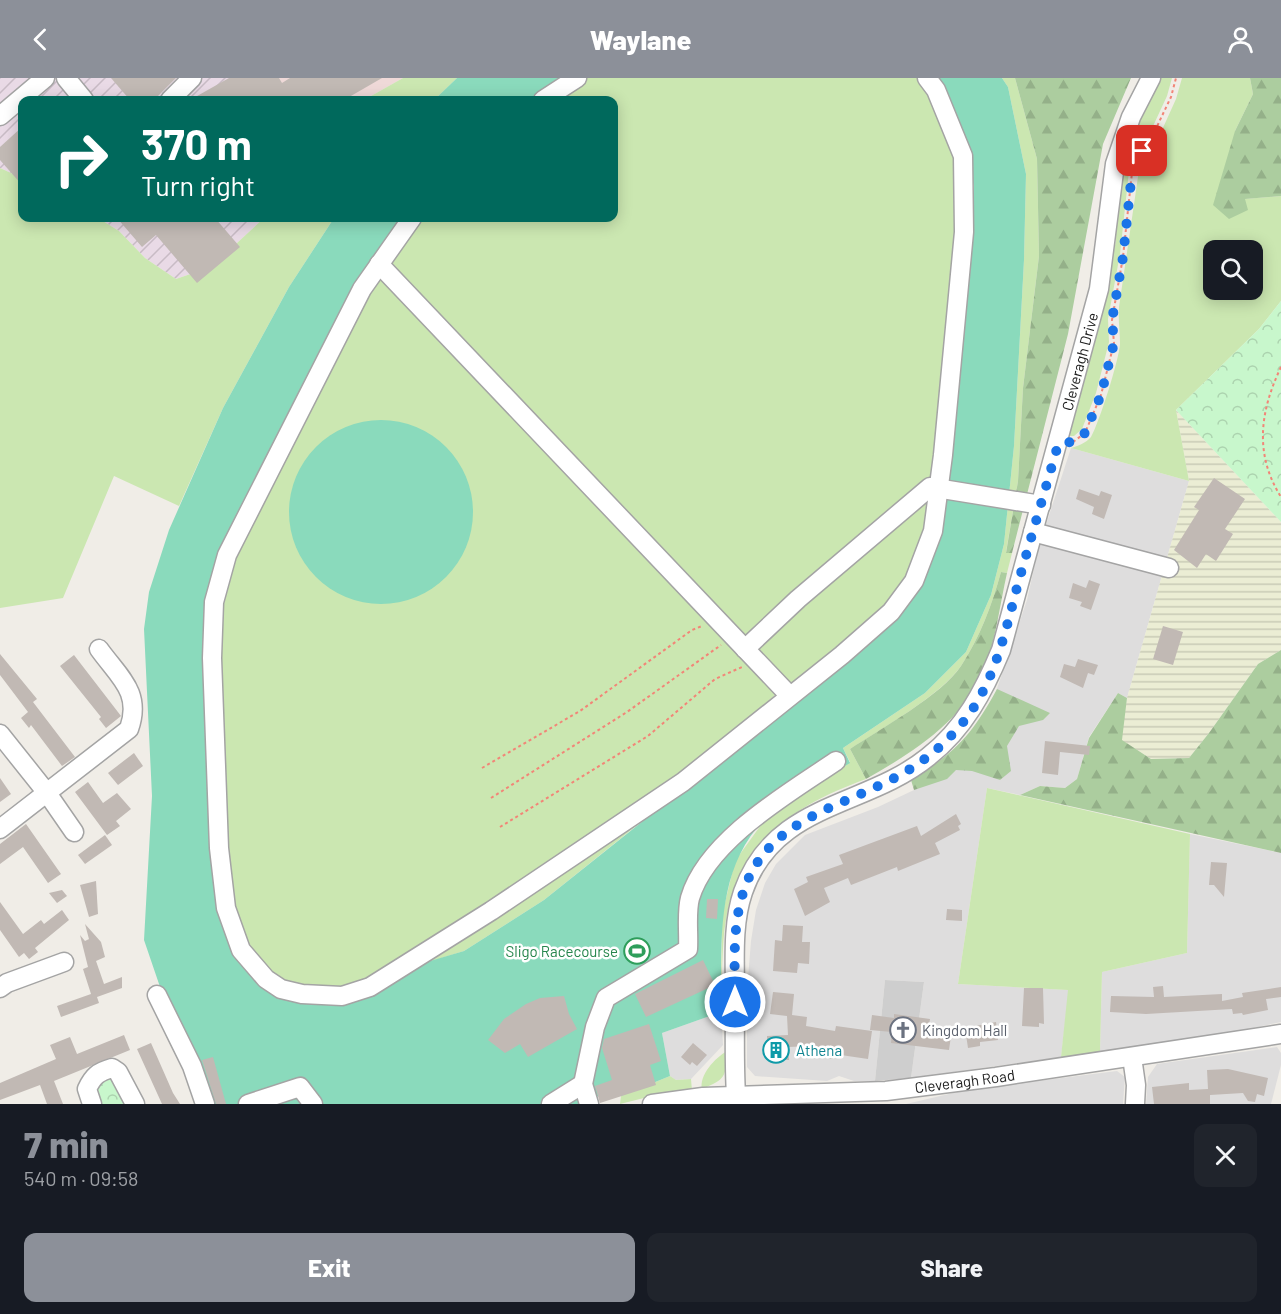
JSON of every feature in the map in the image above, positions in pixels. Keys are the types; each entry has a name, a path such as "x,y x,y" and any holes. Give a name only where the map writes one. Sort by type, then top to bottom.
{"street":[{"path":"24,96 45,78"},
{"path":"66,78 81,96"},
{"path":"174,96 192,78"},
{"path":"549,96 577,78"},
{"path":"409,222 362,289 227,555 214,602 212,658 222,878 226,908 241,950 252,965 281,989 302,994 342,996 370,987 491,911 683,782 789,695 842,655 891,612 914,581 933,531 964,232 963,156 936,90 927,78"},
{"name":"Cleveragh Drive","path":"736,1095 735,937 743,892 753,871 770,844 794,825 899,775 928,758 959,726 987,684 1001,650 1099,289 1115,164 1131,117 1151,78"},
{"path":"0,116 18,101"},
{"path":"379,264 789,695"},
{"path":"744,649 930,487 1041,505"},
{"path":"1033,532 1169,568"},
{"path":"0,829 129,729 133,717 133,696 99,649"},
{"path":"0,734 47,793 74,832"},
{"path":"589,1104 583,1084 595,1027 606,998 688,949 690,898 720,848 738,831 836,761"},
{"path":"2,982 64,962"},
{"path":"157,994 192,1066 206,1104"},
{"name":"Cleveragh Road","path":"652,1104 710,1100 736,1095 854,1098 914,1096 1132,1057 1281,1034"},
{"path":"1132,1057 1136,1085 1135,1104"},
{"path":"92,1104 87,1089 92,1078 112,1068 123,1078 135,1104"},
{"path":"550,1104 583,1084"},
{"path":"248,1104 300,1087 313,1104"}],"path":[{"path":"1058,445 1075,441 1085,433 1101,395 1114,343 1112,320 1123,257 1133,163 1151,139 1171,97 1176,78"},
{"path":"1281,367 1264,409 1262,438 1264,460 1281,497"},
{"path":"482,768 580,711 692,630 719,621"},
{"path":"491,798 627,712 744,649"},
{"path":"500,827 648,736 715,679 744,649"}],"shaded area":[{"path":"0,78 277,78 288,96 18,96 18,176 0,168"},
{"path":"277,78 403,78 371,96 288,96"},
{"path":"104,222 260,222 211,267 176,279 145,258 119,231"},
{"path":"1071,448 1189,481 1127,698 1118,693 1089,737 1077,779 1065,788 1040,786 1020,795 987,788 958,984 1069,990 1061,1057 911,1078 924,982 885,980 875,1081 854,1081 839,1076 827,1081 755,1076 747,1067 747,991 756,910 765,883 776,864 805,835 878,807 914,790 956,758 984,727 1027,600 1039,546"},
{"path":"1190,834 1281,853 1281,1022 1219,1035 1100,1052 1102,972 1187,953"},
{"path":"885,980 924,982 911,1078 875,1081"},
{"path":"721,1012 723,1045 691,1079 676,1080 670,1076 662,1033"},
{"path":"1277,1047 1281,1053 1281,1065 1271,1104 1146,1104 1148,1077 1157,1064"},
{"path":"1117,1071 1125,1077 1123,1104 906,1104 966,1090"}],"green space":[{"path":"403,78 457,78 438,96 371,96"},
{"path":"457,78 564,78 537,96 438,96"},
{"path":"586,78 923,78 959,161 962,231 929,534 889,610 801,681 787,684 690,772 370,984 326,993 265,975 254,963 227,889 216,632 231,555 366,291 415,222 618,222 618,96 558,96"},
{"name":"Sligo Racecourse","path":"936,78 1002,78 1008,87 1026,174 1014,446 1004,544 991,595 966,652 925,693 843,748 850,763 785,802 766,818 749,838 737,860 724,909 721,1012 662,1033 670,1076 621,1096 616,1089 591,1099 588,1104 200,1104 144,940 152,796 144,629 149,592 169,530 223,408 289,287 331,222 400,222 371,260 318,363 209,609 202,666 207,684 235,955 264,988 298,1000 464,951 544,900 786,705 921,583 968,274 973,218 974,187 964,136 951,102"},
{"path":"1002,78 1015,78 1037,159 1039,256 1023,388 1018,481 1006,552 1012,553 1007,573 1001,572 980,632 968,655 952,677 910,711 850,749 866,779 796,812 759,845 745,865 734,888 727,914 721,988 722,915 735,861 766,818 850,762 843,748 925,693 966,652 991,595 1004,544 1014,446 1026,174 1008,87"},
{"path":"1015,78 1131,78 1103,144 1068,334 1012,553 1006,553 1018,481 1023,388 1039,256 1037,159"},
{"path":"1159,78 1172,78 1167,96 1148,137 1130,162 1120,254 1108,319 1109,342 1096,393 1082,429 1074,436 1069,436 1094,342 1116,241 1115,211 1121,170 1140,117"},
{"path":"1182,78 1250,78 1253,94 1235,131 1244,199 1281,196 1281,301 1259,329 1176,410 1189,481 1071,448 1084,443 1091,437 1112,377 1119,352 1119,307 1140,163 1157,141 1176,99"},
{"path":"1250,78 1281,78 1281,196 1245,199 1248,210 1229,219 1213,205 1235,131 1253,94"},
{"path":"0,168 18,176 18,222 104,222 119,231 145,258 176,279 211,267 260,222 331,222 289,287 223,408 179,506 114,476 63,598 0,608"},
{"path":"1281,301 1281,522 1176,410 1259,329"},
{"path":"1176,410 1281,522 1281,650 1258,664 1189,758 1151,759 1121,740 1127,698 1189,481"},
{"path":"381,420 416,427 446,447 466,477 473,512 466,547 446,577 416,597 381,604 346,597 316,577 296,547 289,512 296,477 316,447 346,427"},
{"path":"1001,572 1007,573 995,633 989,657 976,687 951,719 935,733 901,758 866,779 850,749 925,700 952,677 968,655 980,632"},
{"path":"1281,650 1281,853 1020,795 1040,786 1065,788 1077,779 1089,738 1118,693 1127,698 1122,740 1151,759 1189,758 1258,664"},
{"path":"997,689 1050,713 1043,720 1019,726 1007,746 1011,771 1000,780 972,771 956,770 947,779 914,790 911,780 962,741 971,731"},
{"path":"987,788 1190,834 1187,953 1102,972 1100,1052 1061,1057 1068,990 958,984"},
{"path":"681,790 544,900 464,951 419,965"},
{"path":"727,1051 723,1076 716,1083 702,1089 705,1073"},
{"path":"110,1076 130,1104 96,1104 95,1082"},
{"path":"670,1076 676,1080 691,1079 692,1091 668,1092 620,1104 621,1096"}],"building":[{"path":"111,78 176,78 158,96 127,96"},
{"path":"229,78 279,78 282,83 290,78 382,78 351,96 197,96"},
{"path":"18,131 18,180 0,160 0,147"},
{"path":"120,222 218,222 240,247 197,283 156,235 142,247"},
{"path":"1214,478 1245,499 1225,529 1233,534 1216,561 1206,554 1197,568 1174,550 1199,510 1194,507"},
{"path":"1079,489 1099,496 1101,491 1112,495 1104,519 1092,514 1094,507 1076,499"},
{"path":"1089,580 1100,584 1091,610 1080,606 1082,602 1069,598 1073,583 1086,588"},
{"path":"1163,626 1183,632 1173,665 1153,659"},
{"path":"0,654 37,699 33,702 75,757 62,766 31,725 29,728 21,718 28,712 0,675"},
{"path":"74,655 121,716 106,728 99,719 101,717 60,666"},
{"path":"1078,659 1098,665 1094,675 1088,673 1083,688 1060,677 1064,664 1075,667"},
{"path":"1045,741 1090,746 1089,755 1060,752 1058,775 1042,773"},
{"path":"134,753 143,766 118,785 108,773"},
{"path":"0,778 11,794 0,802"},
{"path":"88,782 103,803 117,793 131,809 116,821 120,826 107,835 75,792"},
{"path":"956,814 961,824 958,826 960,830 935,843 940,854 898,871 897,867 851,885 848,878 824,888 830,902 805,916 794,889 808,882 806,877 843,864 839,855 917,826 921,836"},
{"path":"26,824 61,874 48,883 23,847 0,864 0,844"},
{"path":"105,835 112,845 85,864 78,855"},
{"path":"1211,862 1227,863 1224,897 1214,885 1209,885"},
{"path":"96,881 98,914 89,917 80,885"},
{"path":"62,890 67,896 57,903 49,893"},
{"path":"707,899 718,899 717,919 706,918"},
{"path":"0,902 23,934 41,920 44,924 62,910 69,920 35,948 38,952 29,959 24,953 19,957 0,930"},
{"path":"947,909 962,910 962,921 946,920"},
{"path":"85,924 101,942 105,957 96,961 104,984 122,977 122,988 97,997 99,1003 61,1017 57,1006 91,994 83,969 88,967 80,935 85,941 89,939"},
{"path":"783,925 803,926 802,942 810,942 809,964 798,963 797,973 773,971 775,940 782,941"},
{"path":"703,960 715,985 646,1017 635,994"},
{"path":"1163,986 1164,997 1222,994 1222,1001 1243,997 1242,993 1281,987 1281,997 1266,999 1268,1010 1243,1015 1242,1013 1233,1014 1232,1009 1146,1014 1110,1012 1111,996 1154,997 1153,987"},
{"path":"1024,988 1043,988 1044,1024 1039,1023 1039,1027 1022,1026"},
{"path":"773,992 794,994 792,1015 807,1017 806,1026 835,1031 836,1026 872,1031 868,1059 834,1054 833,1059 811,1055 812,1046 788,1047 789,1060 767,1060 767,1036 788,1035 787,1016 770,1014"},
{"path":"564,996 569,1014 577,1029 528,1057 520,1044 505,1053 488,1040 504,1019 526,1004 540,998"},
{"path":"894,1014 930,1019 929,1025 952,1029 949,1050 891,1043 892,1032 870,1030 872,1015 894,1018"},
{"path":"996,1022 998,1040 980,1042 980,1046 968,1048 965,1028"},
{"path":"649,1024 661,1061 650,1065 656,1085 600,1103 595,1086 612,1080 602,1048 604,1039"},
{"path":"124,1035 130,1050 54,1081 63,1104 47,1104 40,1085 0,1100 0,1083 56,1059 50,1045 70,1037 77,1054"},
{"path":"151,1043 180,1104 162,1104 137,1049"},
{"path":"693,1043 707,1055 697,1066 692,1062 690,1065 681,1057"},
{"path":"213,1057 226,1104 216,1104 202,1060"},
{"path":"1228,1069 1268,1078 1264,1096 1257,1094 1255,1102 1248,1101 1243,1093 1210,1095 1210,1104 1154,1104 1152,1087 1189,1083 1189,1090 1208,1089 1207,1070"}],"place":[{"name":"Sligo Racecourse","path":"637,951"},
{"name":"Kingdom Hall","path":"903,1030"},
{"name":"Athena","path":"776,1050"}],"route":[{"path":"735,1002 735,937 738,911 743,892 753,871 770,844 794,825 823,809 899,775 928,758 959,726 987,684 1001,650 1058,445 1075,441 1085,433 1101,395 1114,343 1112,320 1123,257 1133,163 1142,151"}]}
